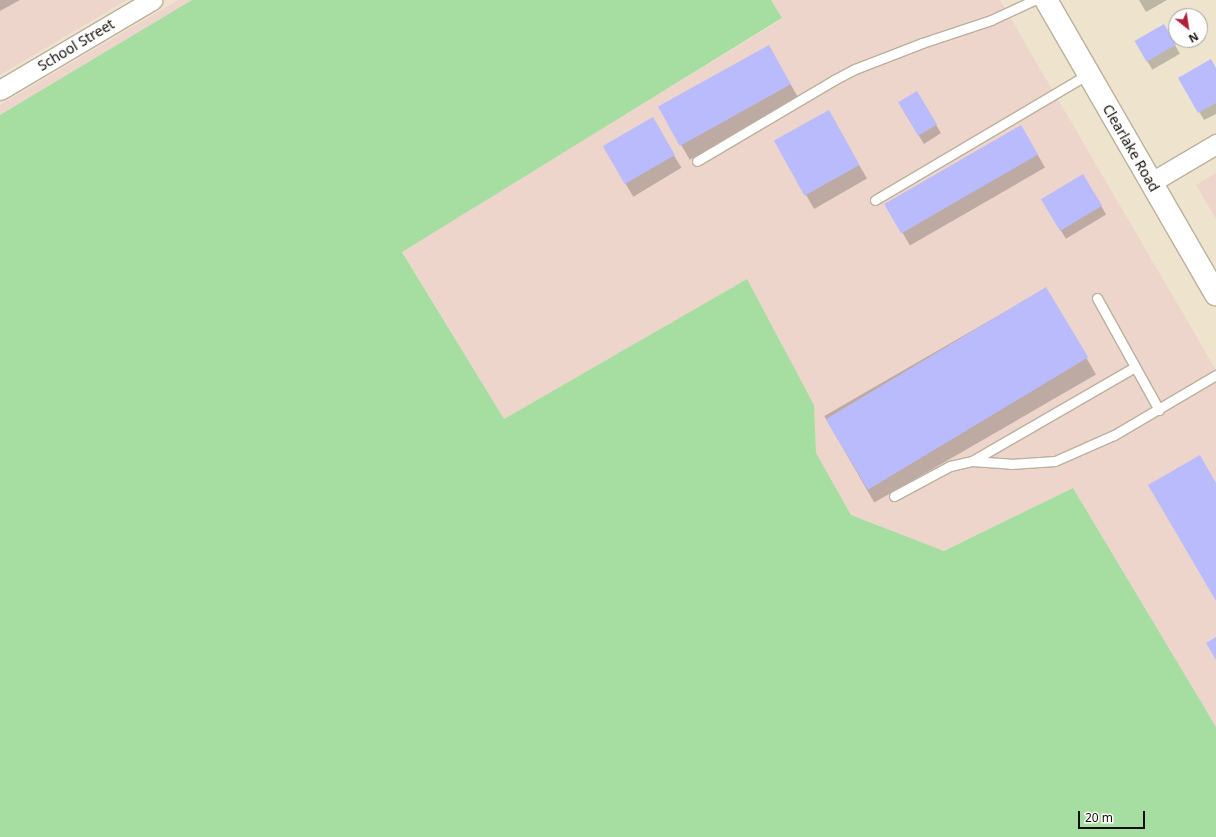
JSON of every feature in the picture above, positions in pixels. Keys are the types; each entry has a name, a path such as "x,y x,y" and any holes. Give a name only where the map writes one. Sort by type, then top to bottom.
{"main road":[{"name":"Clearlake Road","path":"1046,0 1150,183 1216,295"}],"street":[{"name":"School Street","path":"0,90 152,0"},
{"path":"1150,183 1216,144"}],"lane":[{"path":"697,161 855,69 922,43 991,20 1034,0"},
{"path":"875,200 1088,74"},
{"path":"1097,298 1159,410"},
{"path":"894,496 950,466 972,461 1135,367"},
{"path":"972,461 1011,464 1055,461 1114,435 1159,410 1216,375"}],"shaded area":[{"path":"0,0 127,0 0,75"},
{"path":"178,0 192,0 0,115 0,105"},
{"path":"771,0 1000,0 1216,370 1216,727 1073,488 944,551 851,515 816,453 814,405 747,279 504,419 402,251 782,19"},
{"path":"1216,173 1216,219 1196,185"}],"green space":[{"path":"192,0 771,0 782,18 402,252 504,419 747,279 814,405 816,453 851,515 944,551 1073,488 1216,727 1216,837 0,837 0,115"}],"building":[{"path":"1164,24 1168,31 1168,48 1170,48 1147,62 1135,41"},
{"path":"769,45 791,84 680,146 658,107"},
{"path":"1211,59 1216,68 1216,103 1198,113 1178,78"},
{"path":"917,91 937,124 918,136 898,102"},
{"path":"829,110 860,165 804,196 774,141"},
{"path":"653,117 675,155 625,184 603,146"},
{"path":"1021,125 1038,154 901,233 884,204"},
{"path":"1083,174 1102,206 1060,231 1041,199"},
{"path":"1046,287 1088,357 868,490 826,419"},
{"path":"1200,455 1216,483 1216,601 1148,485"},
{"path":"1216,637 1216,660 1206,643"}]}
